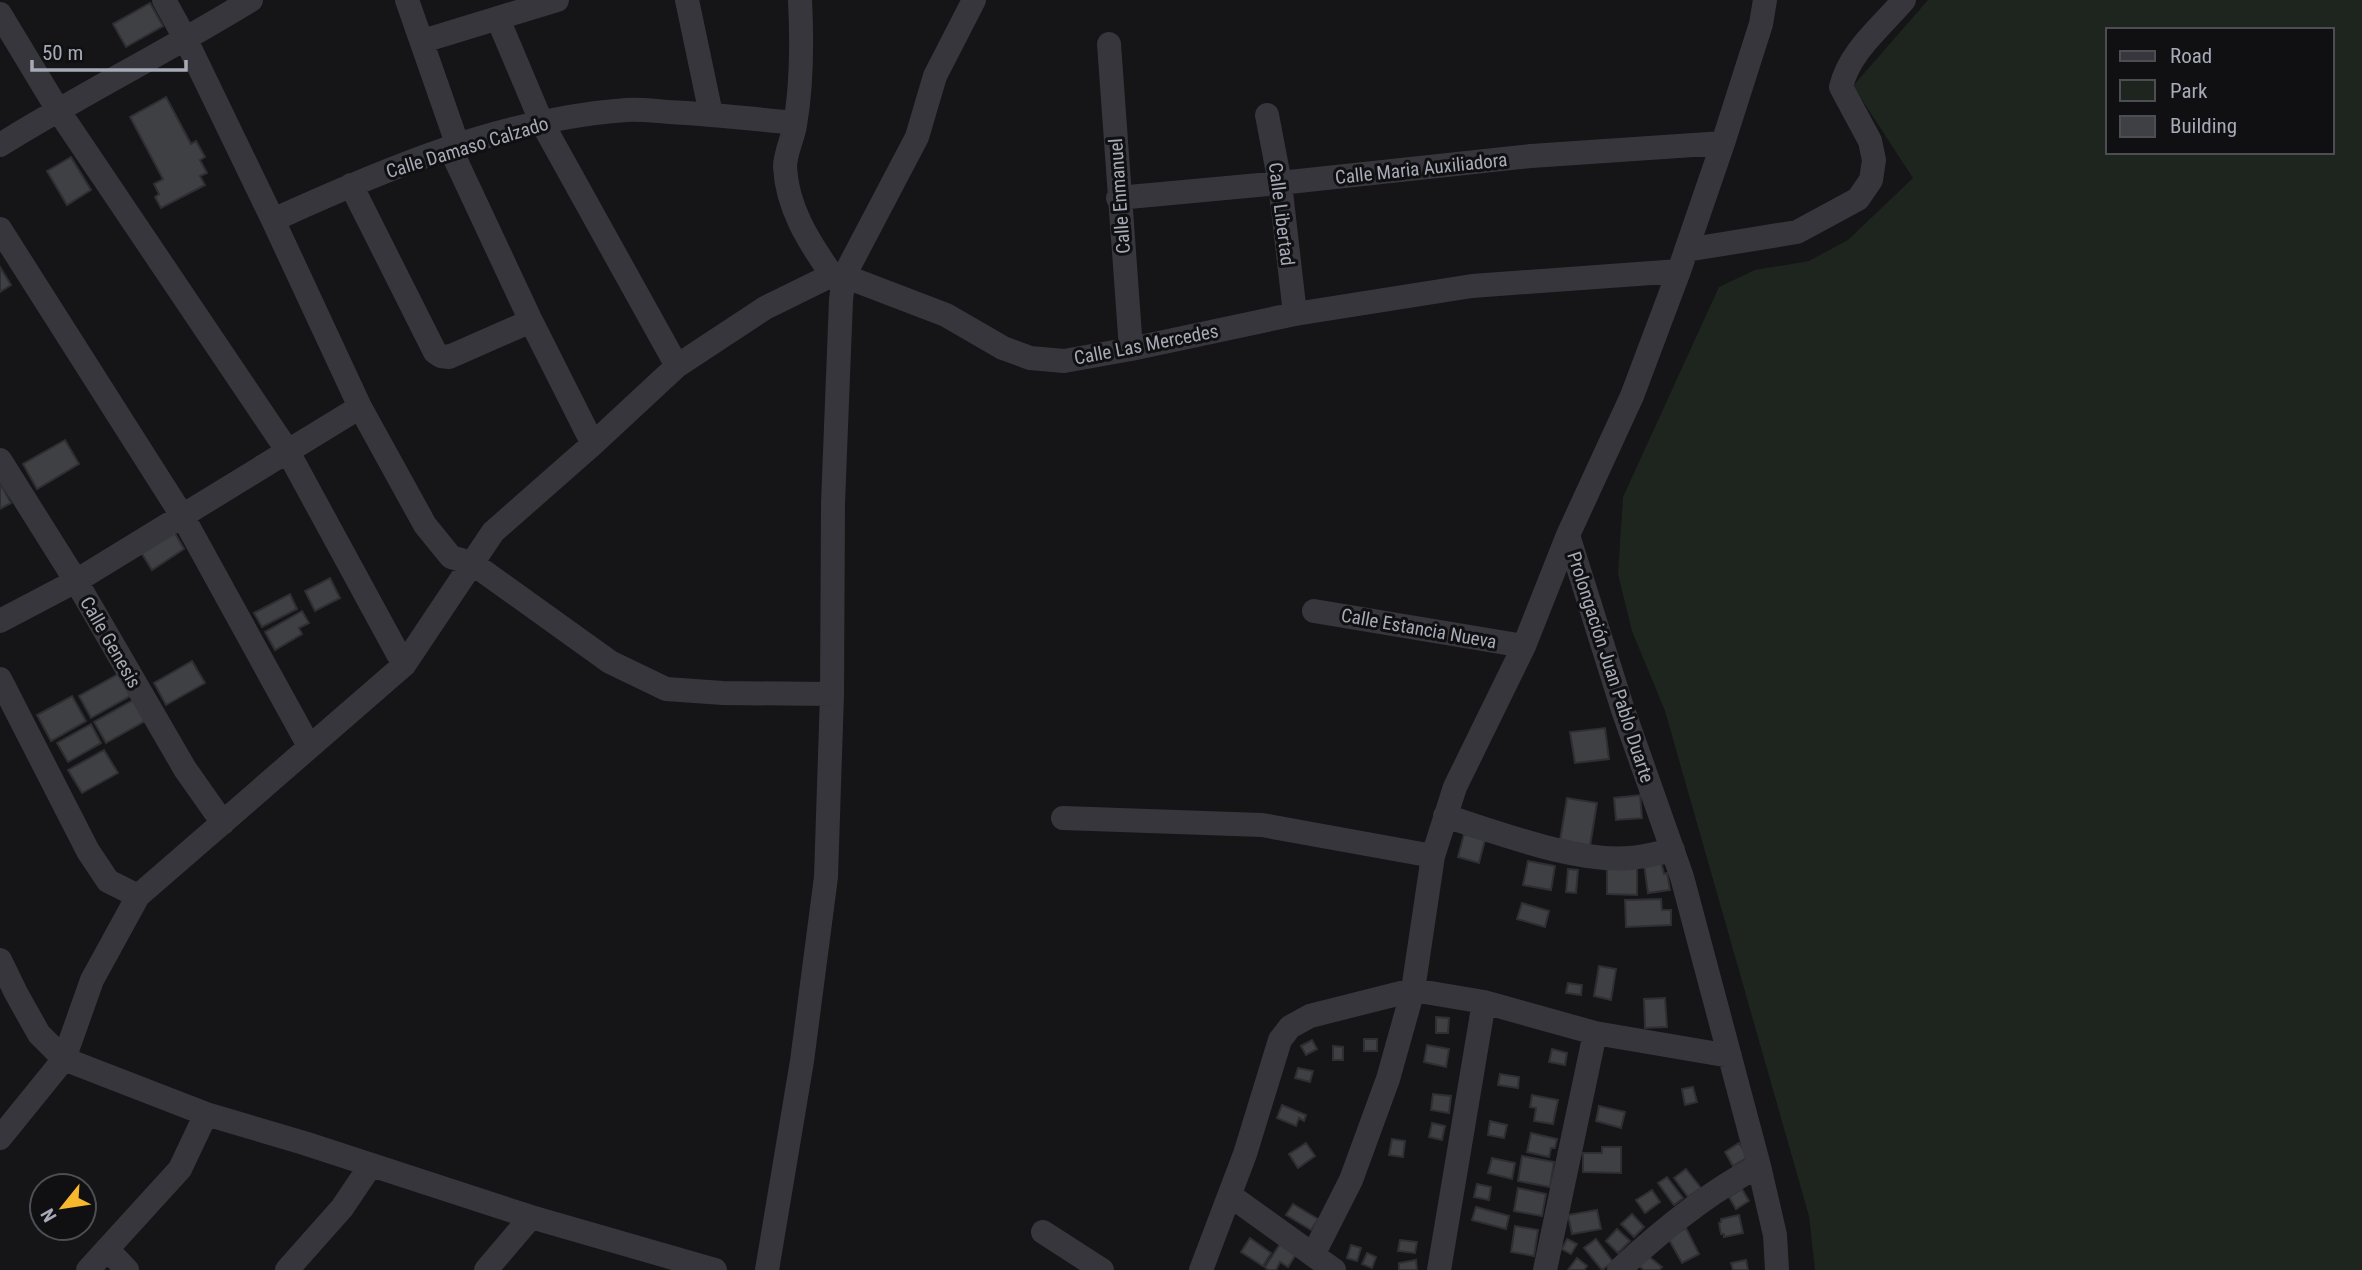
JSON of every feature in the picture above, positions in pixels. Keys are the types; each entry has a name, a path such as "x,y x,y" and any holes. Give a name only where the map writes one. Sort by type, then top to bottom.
{"street":[{"path":"164,0 273,220 360,407 425,525 451,557 472,563 610,662 666,689 723,694 832,694"},
{"path":"0,145 186,40 251,0"},
{"path":"407,0 423,41 454,147 531,321 593,444"},
{"path":"423,41 557,0"},
{"path":"687,0 711,114"},
{"path":"767,1270 802,1061 826,877 832,694 833,503 841,300 838,276 807,240 792,203 785,165 796,124 802,41 800,0"},
{"path":"0,1138 64,1059 92,980 138,896 404,666 494,532 677,366 765,308 838,276 917,137 934,76 974,0"},
{"path":"1763,12 1779,0"},
{"name":"Calle Las Mercedes","path":"838,276 946,315 1003,348 1030,358 1064,360 1131,349 1295,314 1472,286 1682,260 1797,232 1858,200 1871,180 1874,160 1870,141 1840,87 1844,72 1856,54 1904,0"},
{"name":"Prolongación Juan Pablo Duarte","path":"1763,12 1723,144 1632,396 1568,535 1623,710 1682,877 1759,1166 1775,1235 1777,1270"},
{"path":"0,14 58,110 287,450 404,666"},
{"path":"498,19 541,121 677,366"},
{"name":"Calle Enmanuel","path":"1109,44 1118,198 1131,349"},
{"name":"Calle Damaso Calzado","path":"273,220 351,185 454,147 541,121 628,110 711,114 796,124"},
{"name":"Calle Libertad","path":"1268,115 1280,183 1295,314"},
{"name":"Calle Maria Auxiliadora","path":"1118,198 1531,156 1723,144"},
{"path":"351,185 435,352 449,357 531,321"},
{"path":"0,229 183,517 309,747"},
{"path":"0,621 76,581 360,407"},
{"name":"Calle Genesis","path":"0,460 76,581 185,769 223,823"},
{"path":"1313,1255 1352,1180 1388,1079 1413,990 1433,856 1455,787 1524,646 1568,535"},
{"name":"Calle Estancia Nueva","path":"1314,611 1524,646"},
{"path":"0,678 88,851 108,881 138,896"},
{"path":"1445,816 1523,841 1598,858 1628,858 1672,850"},
{"path":"1063,818 1262,825 1433,856"},
{"path":"0,960 40,1034 64,1059 206,1114 702,1268"},
{"path":"1201,1270 1231,1196 1284,1033 1310,1016 1413,990 1484,1002 1595,1033 1730,1056"},
{"path":"1439,1270 1484,1002"},
{"path":"1545,1270 1595,1033"},
{"path":"88,1270 180,1169 206,1114"},
{"path":"288,1270 342,1208 370,1166"},
{"path":"1619,1270 1704,1199 1727,1182 1759,1166"},
{"path":"1231,1196 1334,1270"},
{"path":"485,1270 531,1217"},
{"path":"1043,1232 1102,1270"},
{"path":"107,1249 127,1270"}],"green space":[{"path":"1928,0 2362,0 2362,1270 1815,1270 1809,1216 1665,711 1632,631 1618,574 1623,497 1719,287 1755,270 1809,261 1848,240 1913,178 1853,86"}],"building":[{"path":"150,3 163,26 126,47 113,24"},
{"path":"166,97 191,144 196,141 205,157 200,160 207,173 200,176 205,185 161,208 155,197 159,194 154,184 163,179 130,117"},
{"path":"71,157 91,190 67,205 47,171"},
{"path":"0,267 11,285 0,292"},
{"path":"65,440 79,464 37,489 23,464"},
{"path":"0,483 11,503 0,509"},
{"path":"172,528 184,549 152,570 139,549"},
{"path":"330,578 340,598 315,611 305,591"},
{"path":"290,594 297,609 262,627 254,613"},
{"path":"302,611 309,623 299,628 302,634 275,650 265,632"},
{"path":"192,661 205,683 166,705 154,683"},
{"path":"120,673 132,695 91,718 79,696"},
{"path":"72,696 86,721 51,741 37,715"},
{"path":"133,700 145,721 106,743 94,722"},
{"path":"91,724 101,743 68,762 57,743"},
{"path":"1605,728 1609,759 1575,763 1570,732"},
{"path":"104,750 118,773 82,793 68,770"},
{"path":"1640,795 1642,818 1616,820 1614,798"},
{"path":"1567,798 1597,803 1590,846 1560,840"},
{"path":"1464,834 1485,840 1479,863 1458,857"},
{"path":"1528,861 1555,866 1551,890 1523,885"},
{"path":"1661,862 1664,874 1667,873 1670,890 1648,893 1644,864"},
{"path":"1607,865 1637,866 1637,895 1607,894"},
{"path":"1568,869 1578,870 1576,893 1566,892"},
{"path":"1661,899 1662,910 1671,910 1671,925 1626,927 1625,900"},
{"path":"1522,903 1549,911 1545,927 1517,919"},
{"path":"1599,966 1616,969 1611,1000 1594,996"},
{"path":"1568,983 1582,985 1581,995 1566,993"},
{"path":"1665,998 1667,1027 1645,1028 1644,999"},
{"path":"1436,1017 1449,1018 1448,1033 1436,1033"},
{"path":"1364,1039 1377,1039 1377,1051 1364,1051"},
{"path":"1312,1040 1317,1049 1306,1055 1301,1046"},
{"path":"1427,1045 1449,1049 1446,1067 1424,1062"},
{"path":"1333,1046 1343,1047 1343,1060 1333,1060"},
{"path":"1552,1049 1567,1053 1565,1065 1549,1062"},
{"path":"1298,1068 1313,1071 1310,1082 1295,1078"},
{"path":"1500,1074 1519,1077 1518,1088 1498,1085"},
{"path":"1693,1087 1697,1102 1685,1105 1682,1089"},
{"path":"1433,1094 1451,1096 1449,1113 1431,1110"},
{"path":"1532,1095 1558,1100 1553,1124 1534,1121 1536,1108 1530,1107"},
{"path":"1282,1105 1306,1115 1304,1121 1299,1118 1296,1126 1277,1118"},
{"path":"1599,1106 1625,1112 1621,1128 1596,1121"},
{"path":"1490,1121 1507,1125 1504,1138 1488,1135"},
{"path":"1432,1123 1445,1126 1442,1140 1429,1137"},
{"path":"1531,1133 1557,1139 1549,1157 1527,1152"},
{"path":"1392,1139 1405,1141 1403,1157 1389,1155"},
{"path":"1306,1143 1315,1156 1298,1168 1289,1154"},
{"path":"1739,1143 1748,1157 1733,1166 1725,1152"},
{"path":"1602,1147 1621,1147 1621,1173 1583,1172 1583,1153 1602,1153"},
{"path":"1522,1156 1554,1162 1550,1187 1518,1181"},
{"path":"1492,1158 1515,1163 1512,1179 1488,1173"},
{"path":"1686,1169 1701,1188 1688,1197 1674,1178"},
{"path":"1667,1177 1683,1198 1674,1205 1658,1183"},
{"path":"1477,1184 1491,1187 1489,1200 1474,1197"},
{"path":"1518,1188 1546,1194 1542,1216 1514,1211"},
{"path":"1742,1189 1749,1201 1736,1209 1729,1197"},
{"path":"1652,1190 1660,1202 1645,1213 1636,1200"},
{"path":"1293,1204 1318,1219 1311,1230 1286,1215"},
{"path":"1476,1207 1509,1216 1506,1229 1472,1220"},
{"path":"1597,1210 1601,1229 1572,1234 1568,1215"},
{"path":"1632,1214 1644,1227 1634,1237 1621,1224"},
{"path":"1739,1215 1743,1233 1724,1237 1719,1223 1721,1219"},
{"path":"1515,1226 1538,1230 1534,1256 1511,1252"},
{"path":"1686,1228 1699,1254 1682,1263 1668,1238"},
{"path":"1617,1229 1630,1241 1618,1253 1606,1241"},
{"path":"1250,1238 1271,1253 1263,1266 1241,1252"},
{"path":"1567,1239 1577,1244 1571,1254 1562,1249"},
{"path":"1596,1239 1613,1262 1602,1270 1584,1248"},
{"path":"1400,1240 1417,1242 1415,1253 1398,1251"},
{"path":"1282,1241 1298,1251 1288,1267 1280,1262 1276,1270 1268,1270 1265,1267"},
{"path":"1351,1245 1361,1248 1357,1261 1347,1258"},
{"path":"1367,1253 1376,1257 1372,1268 1362,1264"},
{"path":"1647,1255 1662,1267 1659,1270 1644,1270 1639,1266"},
{"path":"1577,1258 1587,1266 1584,1270 1568,1270"},
{"path":"1416,1260 1417,1270 1399,1270 1399,1263"},
{"path":"1746,1260 1748,1270 1733,1270 1731,1263"}]}
